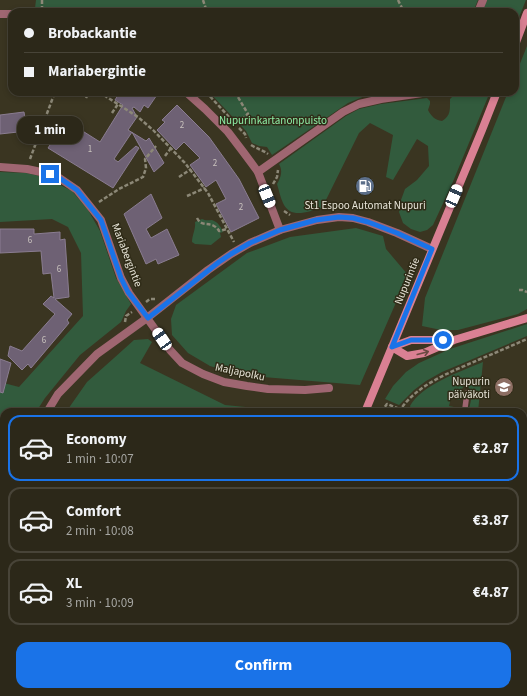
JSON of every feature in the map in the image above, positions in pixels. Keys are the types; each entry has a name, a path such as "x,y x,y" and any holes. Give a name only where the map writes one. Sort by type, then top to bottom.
{"main road":[{"path":"519,34 527,13"},
{"name":"Nupurintie","path":"367,408 495,96"},
{"path":"392,347 407,356 424,353 454,340 527,318"},
{"path":"392,347 411,340 454,340"}],"street":[{"path":"190,96 228,132 258,172 280,230"},
{"path":"258,172 343,112 359,104 402,96"},
{"name":"Mariabergintie","path":"0,167 27,169 58,177 77,190 101,220 121,278 128,292 148,318"},
{"path":"49,408 58,394 97,354 148,318 208,270 231,254 250,243 280,230 316,220 339,217 353,218 397,233 432,249"},
{"name":"Maljapolku","path":"148,318 170,350 182,363 203,374 224,382 268,389 305,390 329,388"}],"lane":[{"path":"465,408 467,392"}],"path":[{"path":"30,160 53,96"},
{"path":"105,96 146,124 191,169 208,193 234,243"},
{"path":"236,124 248,114 237,96"},
{"path":"112,113 118,104"},
{"path":"92,207 119,189 143,177 146,168 145,158 156,146"},
{"path":"165,156 171,148"},
{"path":"179,177 191,169"},
{"path":"187,196 205,188"},
{"path":"197,218 202,224 213,226 219,231 227,229"},
{"path":"519,290 527,292"},
{"path":"402,408 425,386 448,373 527,339"},
{"path":"384,408 387,404 397,408"}],"green space":[{"path":"36,0 478,0 475,8 35,8"},
{"path":"487,0 526,0 519,17 519,8 484,8"},
{"path":"527,46 527,309 518,314 458,330 441,330 422,326 425,298 506,96 519,96 519,66"},
{"name":"Nupurinkartanonpuisto","path":"213,96 365,96 348,103 272,155 267,147 252,143 246,131"},
{"path":"453,96 488,96 452,184 433,225 427,230 420,232 411,229 403,223 399,212 405,189 417,180 429,166 428,146 417,139 393,180 386,177 393,135 370,123 359,133 322,208 295,213 286,208 282,201 277,184 281,174 279,164 346,116 359,109 381,104 427,98 430,101 429,112 435,119 442,121 447,117 450,109 450,99"},
{"path":"0,172 26,173 44,177 72,191 88,210 100,231 116,278 131,304 121,322 80,355 39,408 0,408 0,382 19,387 83,316 81,253 68,227 52,219 0,222"},
{"path":"202,219 216,222 223,232 220,233 221,237 211,245 195,244 192,242 195,222"},
{"path":"356,228 383,236 386,249 408,275 360,385 240,375 210,366 188,353 172,335 171,319 176,305 247,253 290,237"},
{"path":"527,324 527,336 442,372 414,390 399,405 385,399 393,386 406,372 419,363 450,349"},
{"path":"148,339 152,342 140,363 225,405 257,408 69,408 87,382 134,340"},
{"path":"483,362 478,408 469,408 471,391 467,386 463,387 461,391 460,400 451,398 449,406 459,408 411,408 410,406 415,398 432,385"}],"building":[{"path":"118,96 156,96 148,108 144,105 140,112 134,107 132,108 137,117 128,130 132,132 114,159 118,162 136,146 139,148 113,188 48,148 54,139 50,136 62,118 100,142 123,105 115,100"},
{"path":"177,105 209,137 239,179 259,218 231,232 216,204 226,199 216,180 206,187 190,165 200,158 184,142 176,150 157,130 165,122 162,120"},
{"path":"24,112 27,131 0,134 0,115"},
{"path":"132,133 146,141 149,138 164,163 154,172"},
{"path":"151,194 162,218 146,229 151,238 167,229 179,255 158,264 156,259 146,264 124,214"},
{"path":"0,229 34,229 34,234 60,232 60,240 65,239 69,297 55,299 72,314 67,320 69,323 31,368 28,364 22,370 8,356 10,346 22,351 55,314 43,304 51,296 54,298 51,273 43,274 41,251 0,253"},
{"path":"0,359 11,363 3,393 0,392"}],"place":[{"name":"St1 Espoo Automat Nupuri","path":"365,186"},
{"name":"Nupurin päiväkoti","path":"504,387"}],"route":[{"path":"50,174 58,177 77,190 101,220 121,278 128,292 148,318 208,270 250,243 280,230 316,220 339,217 353,218 397,233 432,249 392,347 411,340 443,340"}]}
